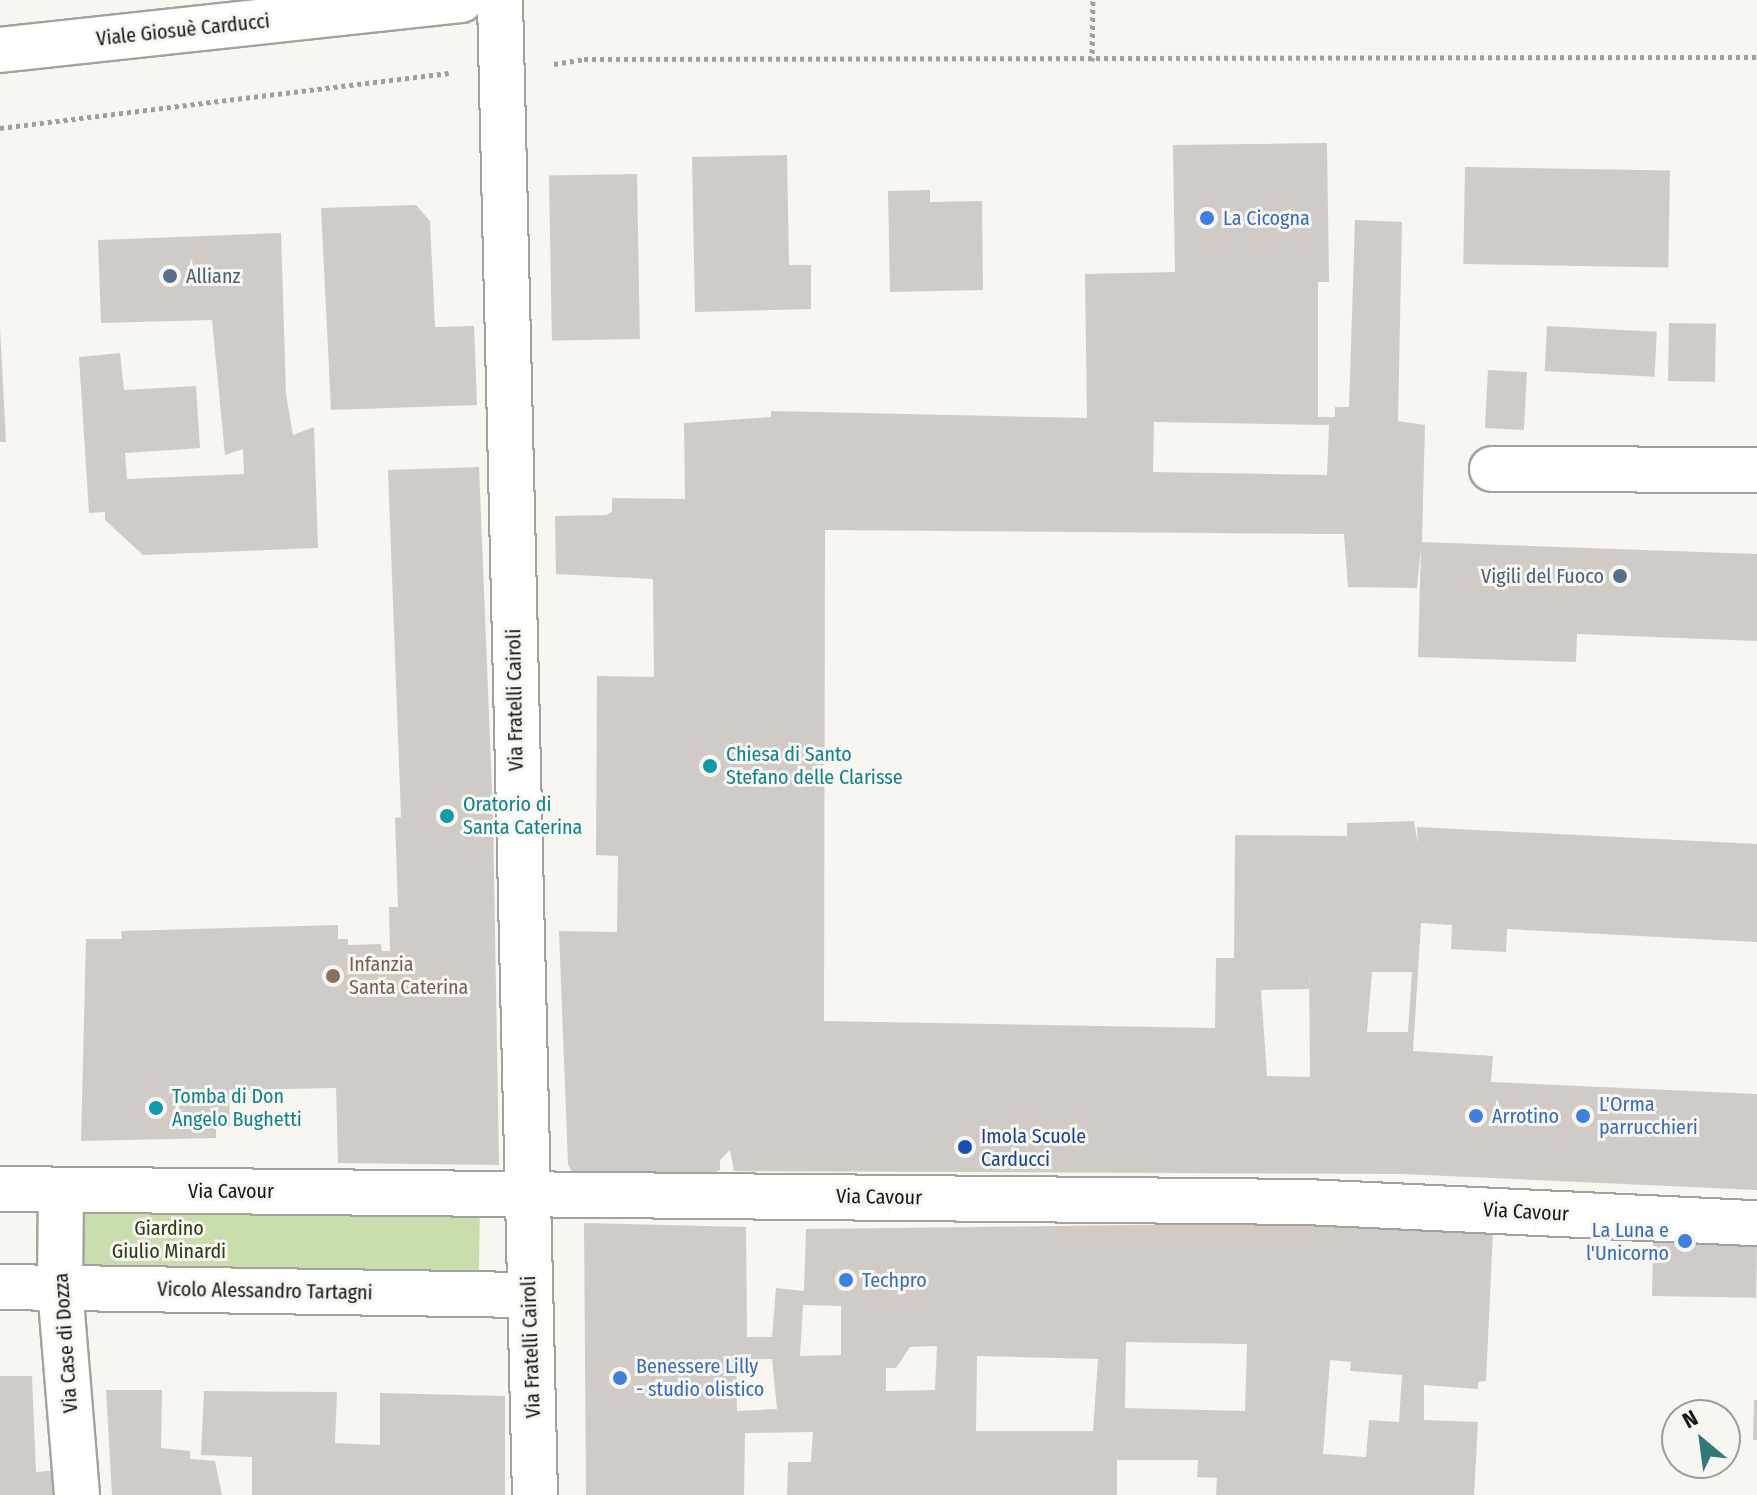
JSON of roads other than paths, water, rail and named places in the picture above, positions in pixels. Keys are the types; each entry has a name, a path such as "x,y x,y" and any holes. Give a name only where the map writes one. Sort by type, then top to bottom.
{"street":[{"name":"Viale Giosuè Carducci","path":"0,50 461,0"},
{"name":"Via Fratelli Cairoli","path":"500,0 525,1193 535,1495"},
{"path":"1492,469 1757,470"},
{"name":"Via Cavour","path":"0,1189 1306,1202 1757,1223"},
{"name":"Via Case di Dozza","path":"61,1190 60,1288 77,1495"},
{"name":"Vicolo Alessandro Tartagni","path":"0,1287 529,1295"}],"place":[{"name":"La Cicogna","path":"1207,218"},
{"name":"Allianz","path":"170,276"},
{"name":"Vigili del Fuoco","path":"1620,576"},
{"name":"Chiesa di Santo Stefano delle Clarisse","path":"710,766"},
{"name":"Oratorio di Santa Caterina","path":"447,816"},
{"name":"Infanzia Santa Caterina","path":"333,976"},
{"name":"Tomba di Don Angelo Bughetti","path":"156,1108"},
{"name":"Arrotino","path":"1476,1116"},
{"name":"L'Orma parrucchieri","path":"1583,1116"},
{"name":"Imola Scuole Carducci","path":"965,1147"},
{"name":"La Luna e l'Unicorno","path":"1685,1241"},
{"name":"Techpro","path":"846,1280"},
{"name":"Benessere Lilly - studio olistico","path":"620,1378"}],"park label":[{"name":"Giardino Giulio Minardi","path":"169,1240"}]}
